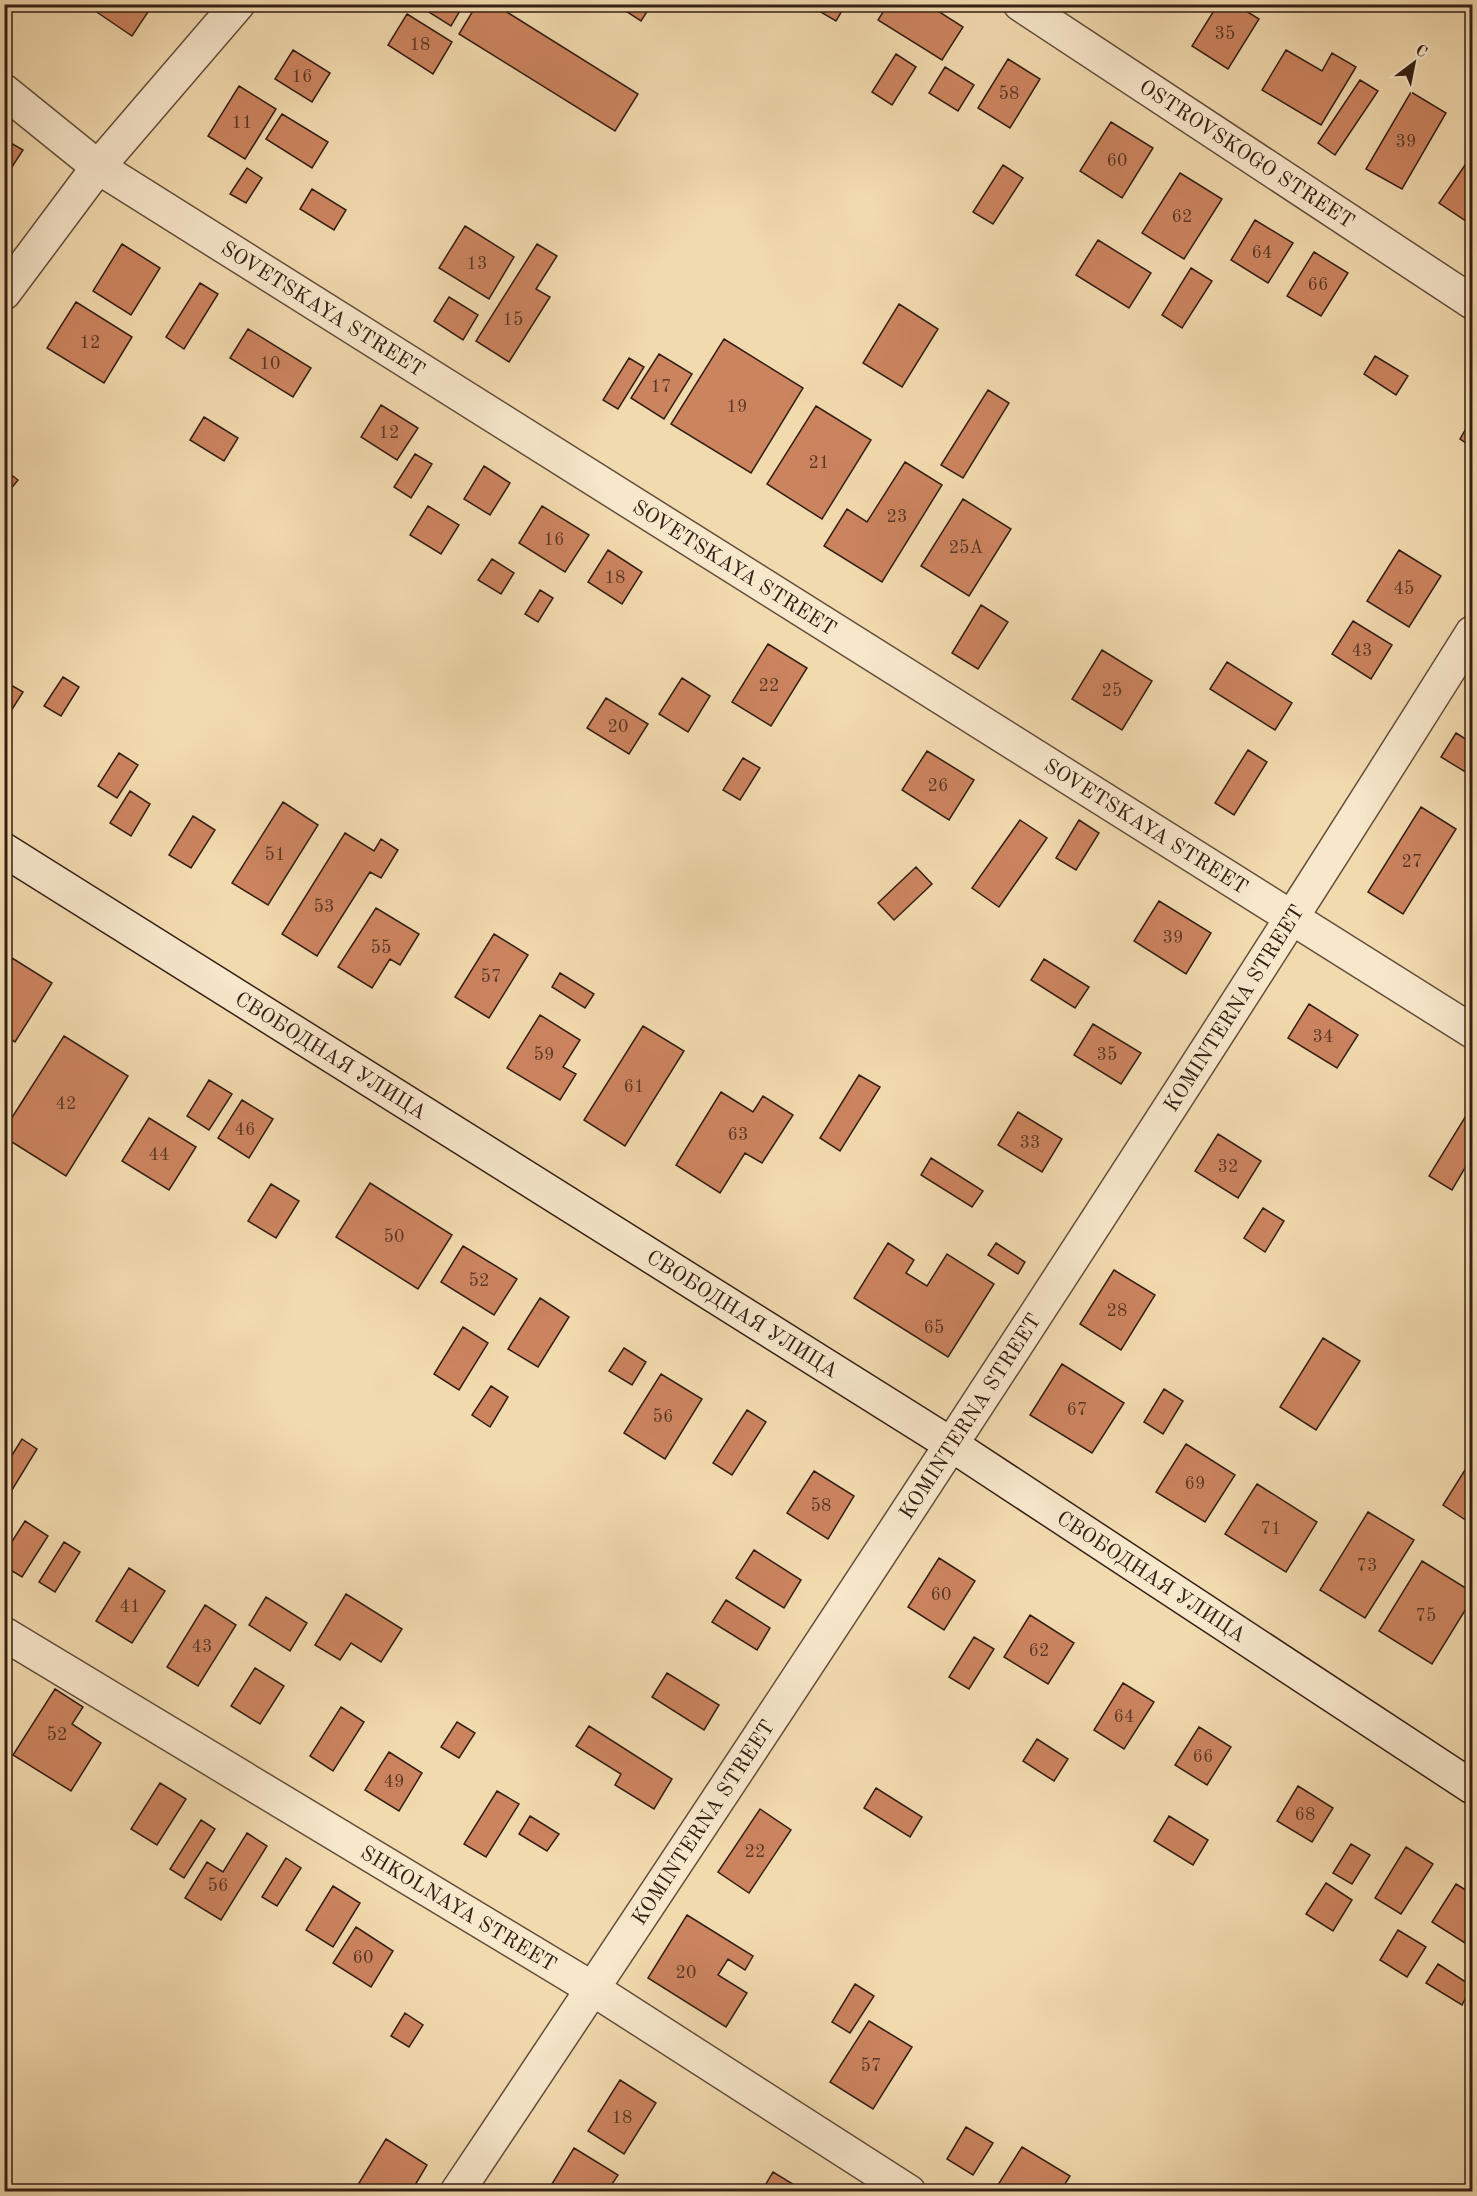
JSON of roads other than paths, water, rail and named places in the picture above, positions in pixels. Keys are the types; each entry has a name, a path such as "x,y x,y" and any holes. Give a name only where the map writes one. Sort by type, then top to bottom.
{"street":[{"path":"4,293 98,167 238,4"},
{"name":"OSTROVSKOGO STREET","path":"1020,4 1473,302"},
{"name":"SOVETSKAYA STREET","path":"4,91 98,167 1473,1031"},
{"name":"KOMINTERNA STREET","path":"457,2192 952,1445 1293,918 1473,633"},
{"name":"СВОБОДНАЯ УЛИЦА","path":"4,850 952,1445 1473,1787"},
{"name":"SHKOLNAYA STREET","path":"4,1634 593,1989 909,2192"}]}
